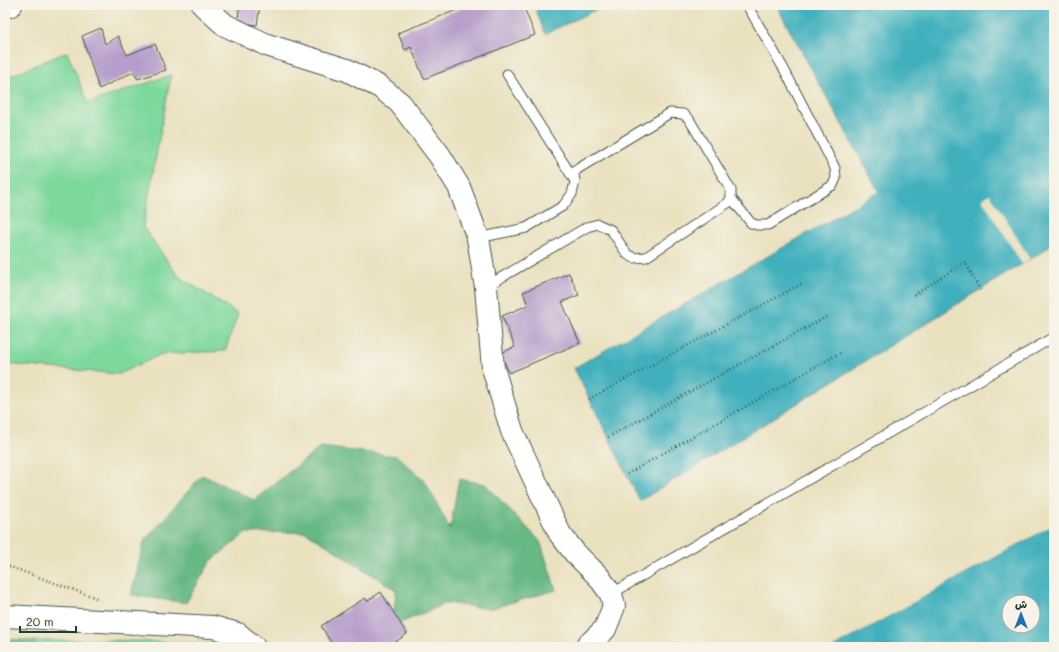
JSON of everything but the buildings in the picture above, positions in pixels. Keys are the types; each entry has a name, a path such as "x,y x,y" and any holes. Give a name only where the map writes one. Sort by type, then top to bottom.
{"street":[{"path":"5,7 11,5"},
{"path":"203,6 225,25 267,45 347,70 380,87 400,103 440,156 459,187 478,238 486,287 493,368 512,431 560,534 575,553 599,577 611,594 614,606 605,629 586,647"},
{"path":"8,618 213,627 238,634 254,647"}],"lane":[{"path":"731,198 751,223 757,225 768,225 833,185 836,178 835,168 832,162 785,71 747,5"},
{"path":"507,74 575,182"},
{"path":"478,238 526,228 563,206 572,194 576,170 670,113 683,114 689,119 731,190 731,198 728,203 646,257 634,258 627,254 611,230 598,224 587,227 486,287"},
{"path":"611,594 1054,337"}],"path":[{"path":"914,295 965,262 980,290"},
{"path":"589,398 803,283"},
{"path":"608,437 826,317"},
{"path":"627,474 840,353"},
{"path":"5,532 9,533 5,540"},
{"path":"5,565 105,602"}],"green space":[{"path":"67,52 88,103 171,75 143,227 178,276 238,314 225,351 162,354 119,374 5,364 5,78"},
{"path":"321,447 397,456 426,483 450,529 459,479 485,484 540,541 556,590 489,609 447,603 393,626 396,590 306,532 246,533 211,561 186,603 131,595 144,542 202,475 254,500"},
{"path":"10,639 32,641 39,647 5,647 5,642"},
{"path":"103,640 217,644 220,647 39,647 32,641"}],"water":[{"path":"534,5 606,5 545,34"},
{"path":"776,5 1054,5 1054,238 1048,248 640,501 574,368 879,192"},
{"path":"1054,525 1054,647 834,647"}],"pier":[{"path":"990,194 1030,259 1022,264 982,199"}],"ferry route":[{"path":"1029,647 1054,639"}]}
